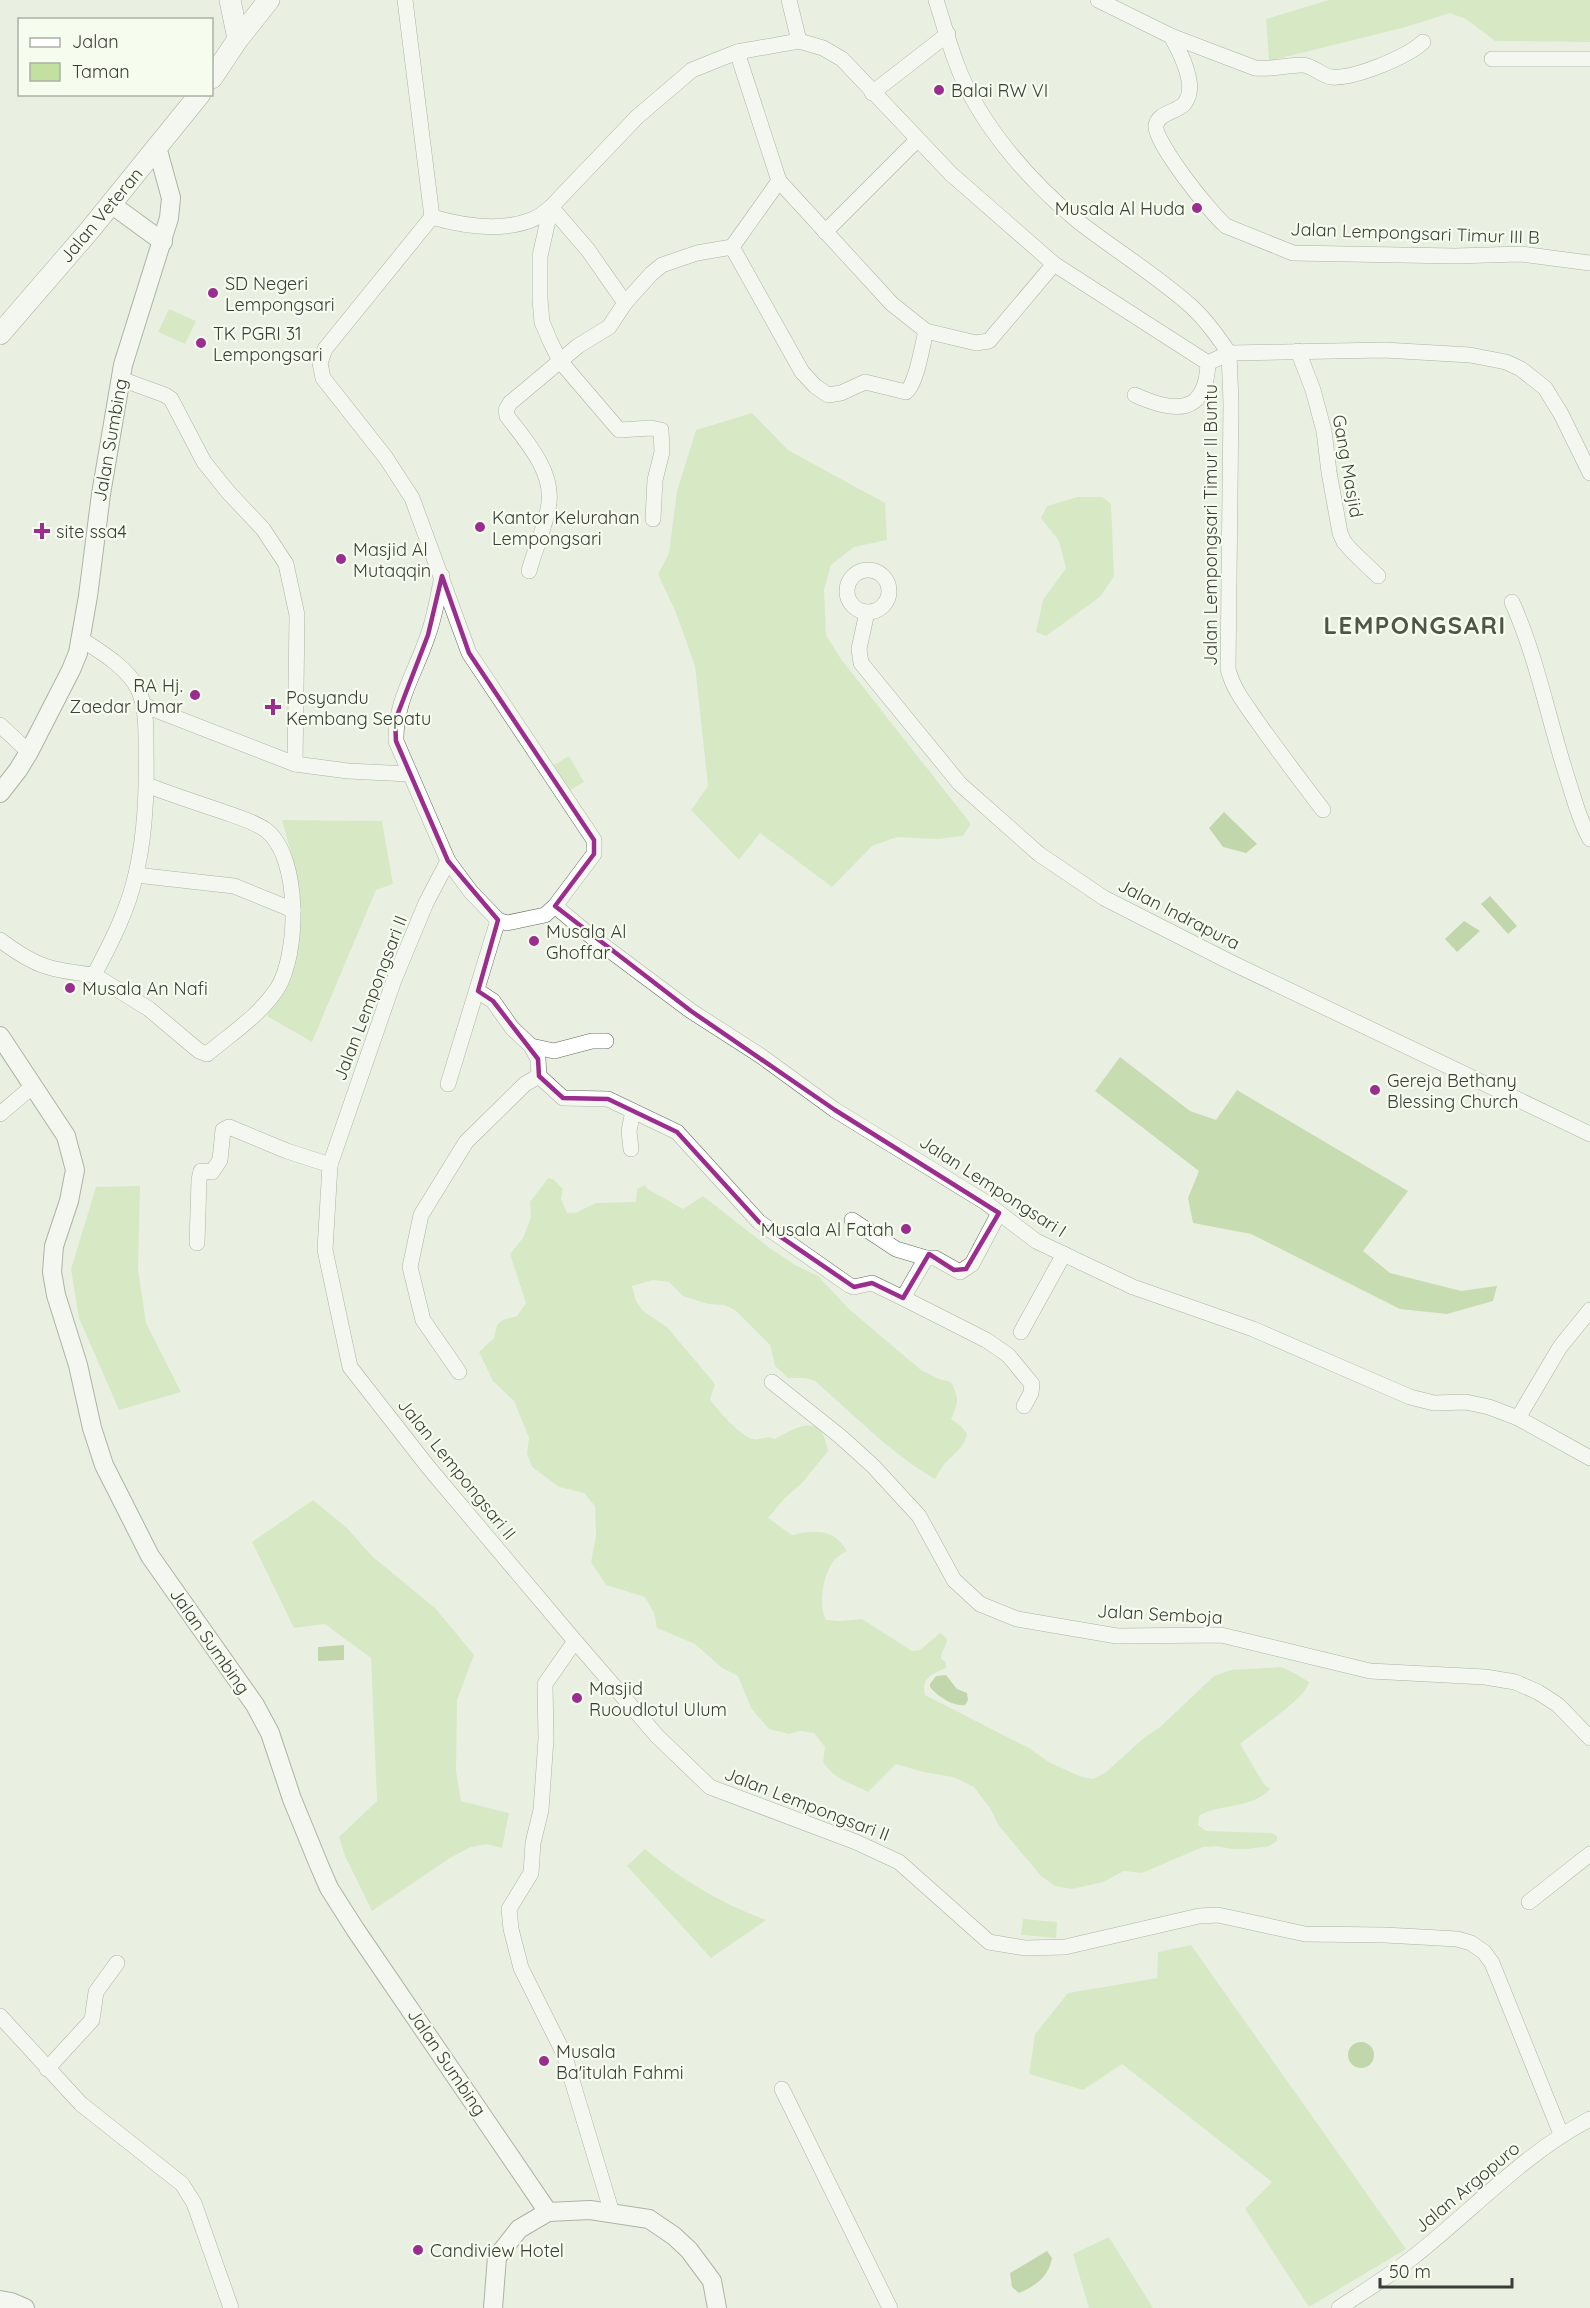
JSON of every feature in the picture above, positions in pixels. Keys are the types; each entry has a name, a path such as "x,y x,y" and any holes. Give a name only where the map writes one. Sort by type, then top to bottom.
{"main road":[{"path":"230,0 238,39"},
{"path":"213,76 238,39 269,0"},
{"name":"Jalan Veteran","path":"0,334 111,204 198,96"}],"street":[{"path":"405,0 432,217 325,349 320,363 323,378 386,458 412,498 442,576 469,653 594,840 594,854 555,906 545,915 528,920 507,923 498,920 471,892 448,861 396,741 395,721 401,700 428,635 442,576"},
{"path":"789,0 799,41"},
{"path":"936,0 957,66 976,105 1004,145 1034,181 1078,221 1190,306 1214,331 1229,353"},
{"path":"1098,0 1171,36 1255,68 1302,65 1329,77 1342,77 1398,59 1423,42"},
{"path":"872,93 948,34"},
{"name":"Jalan Lempongsari Timur III B","path":"1171,36 1186,67 1188,95 1183,105 1157,121 1156,129 1163,146 1192,187 1215,217 1226,226 1293,253 1455,256 1521,254 1590,263"},
{"path":"432,217 468,225 516,225 534,220 551,207 637,117 682,77 701,65 737,52 799,41 836,53 917,140 1002,220 1054,264 1208,363"},
{"path":"737,52 778,181 892,304 926,331 976,343 988,341 1023,303 1054,264"},
{"path":"1492,59 1590,59"},
{"path":"825,232 917,140"},
{"name":"Jalan Sumbing","path":"0,793 29,752 71,670 81,639 101,494 123,365 163,242 171,198 157,147"},
{"path":"529,571 549,501 547,482 540,463 507,416 506,410 510,404 578,346 609,327 626,303 662,265 697,253 732,247 778,181"},
{"path":"111,204 163,242"},
{"path":"551,207 588,250 626,303"},
{"path":"551,207 540,256 542,322 560,361 619,430 651,428 661,430 662,452 655,480 654,519"},
{"path":"732,247 802,372 815,386 828,395 841,393 865,382 906,392 910,389 914,377 926,331"},
{"path":"1208,363 1229,353 1384,350 1470,355 1506,362 1521,369 1545,388 1561,414 1590,473"},
{"name":"Gang Masjid","path":"1298,351 1313,390 1324,431 1340,533 1344,542 1378,576"},
{"name":"Jalan Lempongsari Timur II Buntu","path":"1229,353 1231,403 1228,669 1230,680 1276,749 1323,810"},
{"path":"1135,395 1170,407 1185,406 1200,394 1205,385 1208,363"},
{"path":"121,380 165,394 171,399 204,462 263,529 286,564 297,615 295,764"},
{"path":"1512,602 1527,635 1565,770 1584,829 1590,839"},
{"name":"Jalan Indrapura","path":"867,612 859,649 861,663 960,784 1039,854 1104,898 1228,961 1590,1134"},
{"path":"81,639 102,652 129,675 138,690 143,705 147,785 136,875 115,934 94,975"},
{"path":"143,705 295,764 348,771 409,774"},
{"path":"0,725 29,752"},
{"path":"0,783 18,770"},
{"path":"0,940 22,957 39,965 94,975 149,1010 199,1051 207,1054 261,1010 279,987 290,959 293,910 290,877 275,838 255,823 147,785"},
{"name":"Jalan Lempongsari II","path":"448,861 426,903 394,980 330,1165 325,1250 350,1367 429,1468 657,1736 710,1787 856,1842 899,1862 989,1942 1025,1948 1065,1947 1199,1916 1218,1915 1305,1934 1385,1935 1471,1943 1484,1952 1492,1963 1561,2134"},
{"path":"136,875 234,886 293,910"},
{"name":"Jalan Lempongsari I","path":"555,906 592,937 691,1011 761,1056 835,1110 999,1213 1036,1241 1133,1287 1253,1329 1410,1397 1434,1403 1467,1402 1490,1407 1518,1418 1590,1458"},
{"path":"447,1084 478,991 498,920"},
{"path":"478,991 493,1001 512,1028 531,1046 538,1059 539,1076 563,1098 608,1099 677,1132 759,1222 849,1285 854,1287 872,1283 987,1340 1008,1355 1032,1384 1031,1393 1024,1406"},
{"name":"Jalan Sumbing","path":"0,1036 66,1136 75,1170 69,1201 54,1245 52,1272 56,1295 78,1365 92,1428 104,1465 150,1556 249,1696 270,1733 292,1799 329,1888 548,2212"},
{"path":"531,1046 554,1051 583,1042 606,1041"},
{"path":"459,1372 423,1320 410,1267 421,1215 466,1142 525,1084 539,1076"},
{"path":"0,1114 33,1086"},
{"path":"631,1149 629,1131 633,1111"},
{"path":"197,1243 199,1180 201,1172 212,1172 220,1160 223,1130 229,1127 287,1151 330,1165"},
{"path":"852,1220 896,1249 926,1258 935,1258 960,1272 972,1264 999,1213"},
{"path":"1022,1332 1064,1254"},
{"path":"903,1298 926,1258"},
{"path":"1518,1418 1560,1347 1590,1310"},
{"name":"Jalan Semboja","path":"772,1382 841,1437 873,1466 919,1516 954,1580 980,1604 1017,1619 1117,1636 1221,1635 1370,1671 1485,1677 1515,1682 1538,1692 1558,1705 1590,1738"},
{"path":"575,1641 545,1684 546,1739 541,1810 533,1843 531,1873 509,1909 511,1929 521,1968 564,2054 612,2213"},
{"path":"1529,1902 1590,1854"},
{"path":"47,2069 92,2020 96,1992 117,1963"},
{"path":"0,2016 81,2104 182,2184 194,2203 231,2308"},
{"path":"782,2089 890,2308"},
{"name":"Jalan Argopuro","path":"1339,2308 1412,2259 1480,2198 1561,2134 1590,2119"},
{"path":"494,2308 497,2257 519,2229 548,2212 590,2210 649,2219 674,2236 689,2250 712,2281 717,2308"},
{"path":"0,2300 25,2308"}],"highlighted area":[{"path":"442,576 469,653 594,840 594,854 555,906 691,1011 835,1110 999,1213 966,1269 954,1270 929,1254 903,1298 872,1283 854,1287 759,1222 677,1132 608,1099 563,1098 539,1076 538,1059 493,1001 478,991 498,920 448,861 396,741 395,721 428,635"}],"green space":[{"path":"1329,0 1590,0 1590,42 1495,41 1466,19 1450,13 1406,27 1269,61 1266,19"},
{"path":"169,309 196,321 185,344 158,332"},
{"path":"752,413 788,450 885,503 887,540 854,547 831,565 824,590 826,635 841,659 971,824 963,836 938,839 897,837 872,846 832,887 760,833 739,860 691,810 708,786 695,666 676,613 658,574 669,553 677,491 696,430"},
{"path":"1077,497 1102,497 1111,504 1114,576 1100,597 1046,636 1036,632 1043,600 1066,568 1059,541 1041,518 1047,506"},
{"path":"569,756 584,782 567,792 552,766"},
{"path":"282,820 382,821 393,884 376,890 312,1042 267,1016 297,953 293,860"},
{"path":"548,1178 553,1179 563,1189 561,1199 567,1213 575,1213 596,1203 636,1202 637,1189 645,1185 683,1209 703,1196 771,1249 818,1276 849,1309 921,1370 951,1382 957,1400 951,1419 967,1434 960,1447 935,1479 888,1446 815,1381 805,1378 788,1378 775,1366 770,1345 735,1310 724,1305 708,1304 683,1296 669,1282 653,1280 632,1286 636,1301 643,1311 667,1327 715,1384 710,1399 741,1433 752,1439 775,1439 792,1430 808,1426 815,1427 825,1439 828,1451 803,1482 768,1518 792,1535 823,1532 836,1538 847,1551 833,1561 826,1576 822,1607 826,1620 862,1619 912,1651 920,1650 940,1633 947,1638 941,1658 946,1663 946,1668 926,1680 925,1695 1029,1748 1049,1762 1079,1776 1093,1779 1106,1772 1145,1737 1160,1727 1214,1676 1231,1670 1281,1667 1296,1674 1309,1682 1306,1689 1290,1705 1240,1744 1264,1784 1270,1789 1254,1800 1216,1809 1199,1816 1198,1825 1206,1831 1272,1833 1277,1836 1277,1841 1269,1846 1248,1849 1203,1847 1142,1873 1124,1871 1103,1882 1072,1889 1055,1886 1041,1876 999,1826 990,1808 974,1787 953,1777 896,1764 868,1792 843,1780 832,1773 823,1762 825,1747 814,1733 800,1731 789,1734 769,1729 751,1708 738,1676 722,1668 695,1644 657,1628 654,1613 645,1597 606,1585 591,1562 596,1536 595,1506 584,1493 559,1487 532,1467 527,1454 529,1438 514,1401 493,1381 479,1352 494,1338 497,1325 502,1320 517,1316 526,1303 510,1254 523,1238 531,1217 530,1202"},
{"path":"140,1186 138,1269 146,1323 181,1392 119,1410 79,1318 71,1269 96,1187"},
{"path":"313,1500 346,1527 373,1557 435,1608 474,1655 457,1700 456,1771 461,1801 509,1813 502,1848 486,1844 471,1847 450,1858 372,1911 345,1856 339,1837 377,1801 371,1658 325,1624 294,1628 252,1542"},
{"path":"645,1849 702,1890 766,1920 711,1958 627,1866"},
{"path":"1023,1919 1057,1922 1056,1938 1021,1935"},
{"path":"1191,1945 1406,2249 1309,2307 1245,2209 1272,2182 1122,2064 1083,2090 1029,2074 1035,2034 1068,1993 1157,1978 1158,1952"},
{"path":"1109,2237 1153,2308 1089,2308 1073,2254"}],"shaded area":[{"path":"1224,812 1257,844 1246,853 1223,847 1209,828"},
{"path":"1490,896 1517,926 1508,934 1481,904"},
{"path":"1464,921 1480,931 1457,952 1445,939"},
{"path":"1120,1057 1190,1111 1216,1120 1237,1090 1408,1191 1363,1251 1390,1273 1461,1291 1497,1286 1493,1301 1447,1314 1400,1309 1251,1234 1193,1223 1188,1198 1199,1171 1095,1091"},
{"path":"344,1645 344,1660 318,1661 318,1647"},
{"path":"946,1675 957,1689 967,1693 968,1700 965,1705 946,1700 930,1687 936,1676"},
{"path":"1361,2042 1370,2046 1374,2055 1370,2064 1361,2068 1352,2064 1348,2055 1352,2046"},
{"path":"1047,2251 1052,2258 1045,2275 1036,2284 1019,2293 1012,2287 1010,2273"}],"place":[{"name":"Balai RW VI","path":"939,90"},
{"name":"Musala Al Huda","path":"1197,208"},
{"name":"SD Negeri Lempongsari","path":"213,293"},
{"name":"TK PGRI 31 Lempongsari","path":"201,343"},
{"name":"Kantor Kelurahan Lempongsari","path":"480,527"},
{"name":"site ssa4","path":"42,531"},
{"name":"Masjid Al Mutaqqin","path":"341,559"},
{"name":"RA Hj. Zaedar Umar","path":"195,695"},
{"name":"Posyandu Kembang Sepatu","path":"273,707"},
{"name":"Musala Al Ghoffar","path":"534,941"},
{"name":"Musala An Nafi","path":"70,988"},
{"name":"Gereja Bethany Blessing Church","path":"1375,1090"},
{"name":"Musala Al Fatah","path":"906,1229"},
{"name":"Masjid Ruoudlotul Ulum","path":"577,1698"},
{"name":"Musala Ba'itulah Fahmi","path":"544,2061"},
{"name":"Candiview Hotel","path":"418,2250"}],"district":[{"name":"LEMPONGSARI","path":"1415,625"}]}
